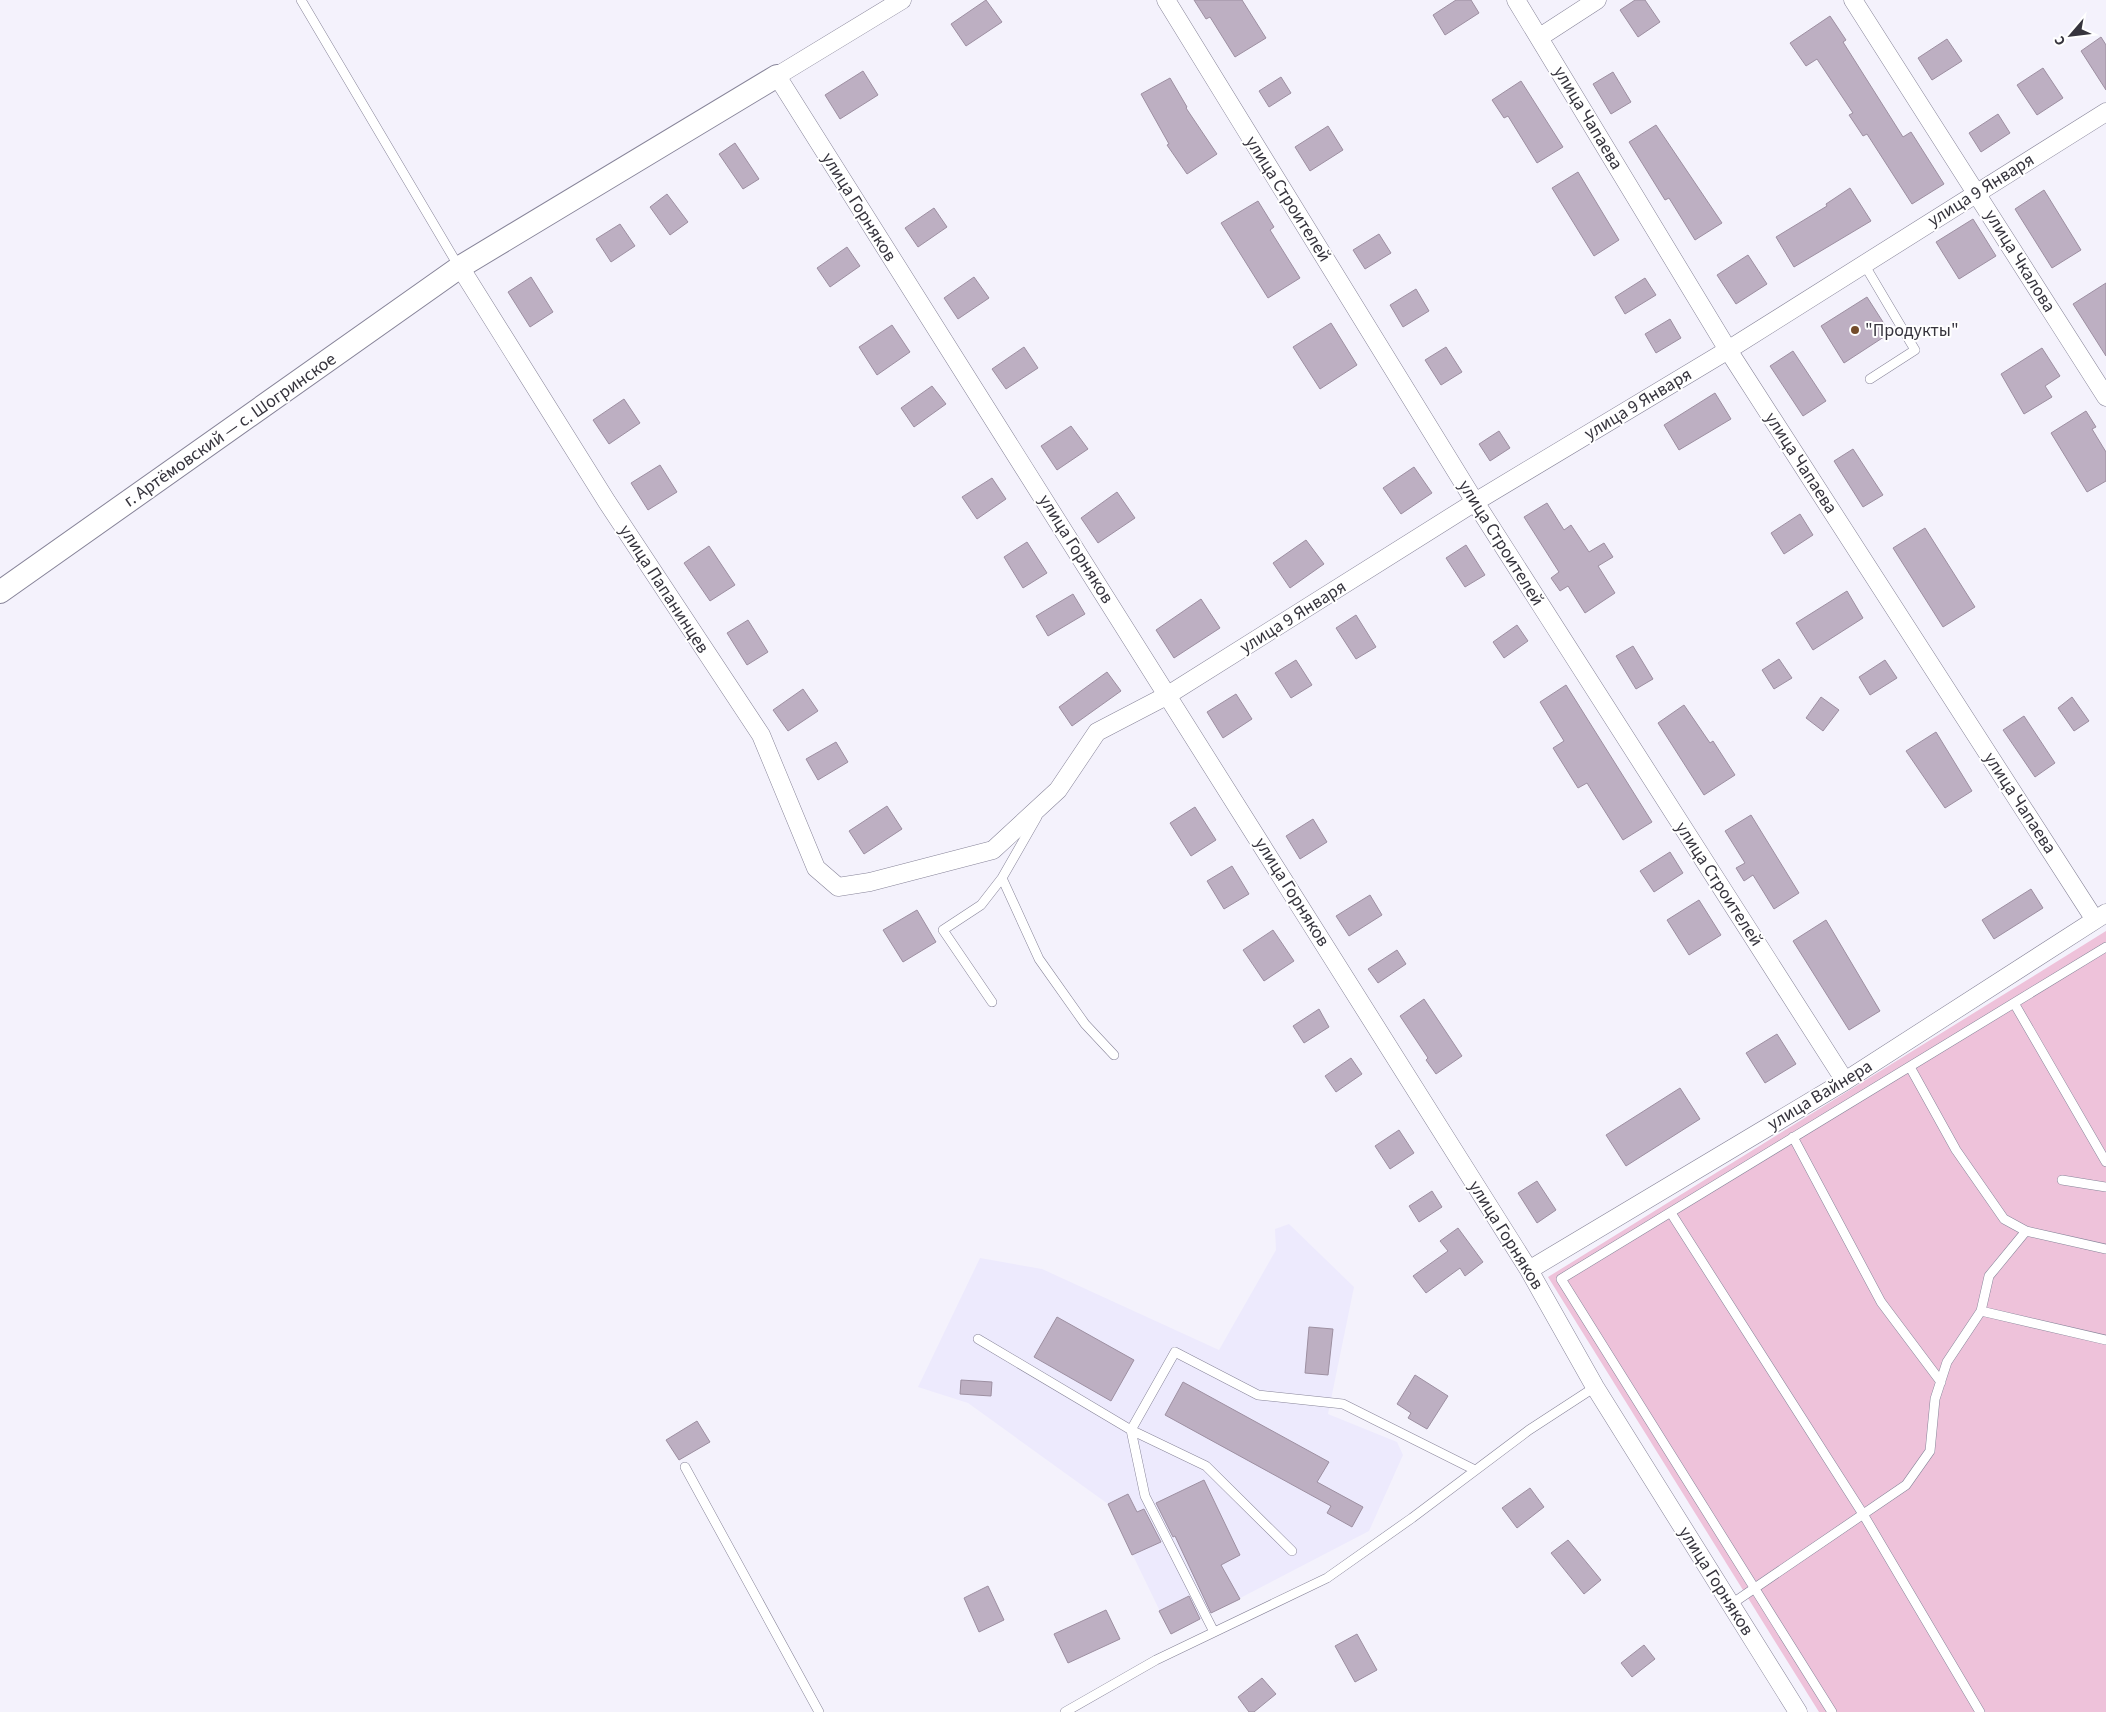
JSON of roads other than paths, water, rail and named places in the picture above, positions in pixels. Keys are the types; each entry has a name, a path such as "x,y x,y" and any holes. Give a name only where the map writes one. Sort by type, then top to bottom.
{"street":[{"path":"777,76 902,0"},
{"name":"улица Строителей","path":"1166,0 1475,502 1845,1081"},
{"name":"улица Чапаева","path":"1516,0 1728,350 2101,916"},
{"path":"1540,38 1597,0"},
{"name":"улица Чкалова","path":"1853,0 2106,397"},
{"name":"г. Артёмовский — с. Шогринское","path":"0,592 460,267 777,76"},
{"name":"улица Горняков","path":"777,76 1529,1270 1595,1387 1798,1712"},
{"name":"улица 9 Января","path":"1047,799 1058,790 1097,732 1168,695 1475,502 1728,350 2106,112"},
{"name":"улица Папанинцев","path":"460,267 608,502 761,735 816,868 838,887 870,882 993,850 1047,799"},
{"name":"улица Вайнера","path":"1529,1270 1845,1081 2101,916"}],"lane":[{"path":"300,0 460,267"},
{"path":"1864,264 1915,350 1870,379"},
{"path":"992,1002 943,930 981,905 1002,878 1047,799"},
{"path":"1002,878 1039,959 1085,1024 1114,1055"},
{"path":"1832,1712 1561,1279 2106,947"},
{"path":"2014,1003 2106,1162"},
{"path":"1910,1067 1956,1150 2004,1219 2026,1232 2106,1249"},
{"path":"1792,1137 1881,1302 1940,1382"},
{"path":"2062,1180 2106,1187"},
{"path":"1671,1213 1863,1514 1980,1712"},
{"path":"1730,1605 1906,1485 1930,1451 1935,1399 1947,1362 1981,1311 1990,1276 2026,1232"},
{"path":"1981,1311 2106,1340"},
{"path":"978,1339 1131,1430 1206,1466 1292,1551"},
{"path":"1214,1632 1145,1496 1131,1430 1175,1352 1258,1395 1343,1404 1475,1470"},
{"path":"1065,1712 1156,1660 1327,1578 1412,1518 1529,1430 1595,1387"},
{"path":"685,1467 819,1712"}],"place":[{"name":"\"Продукты\"","path":"1855,330"}]}
